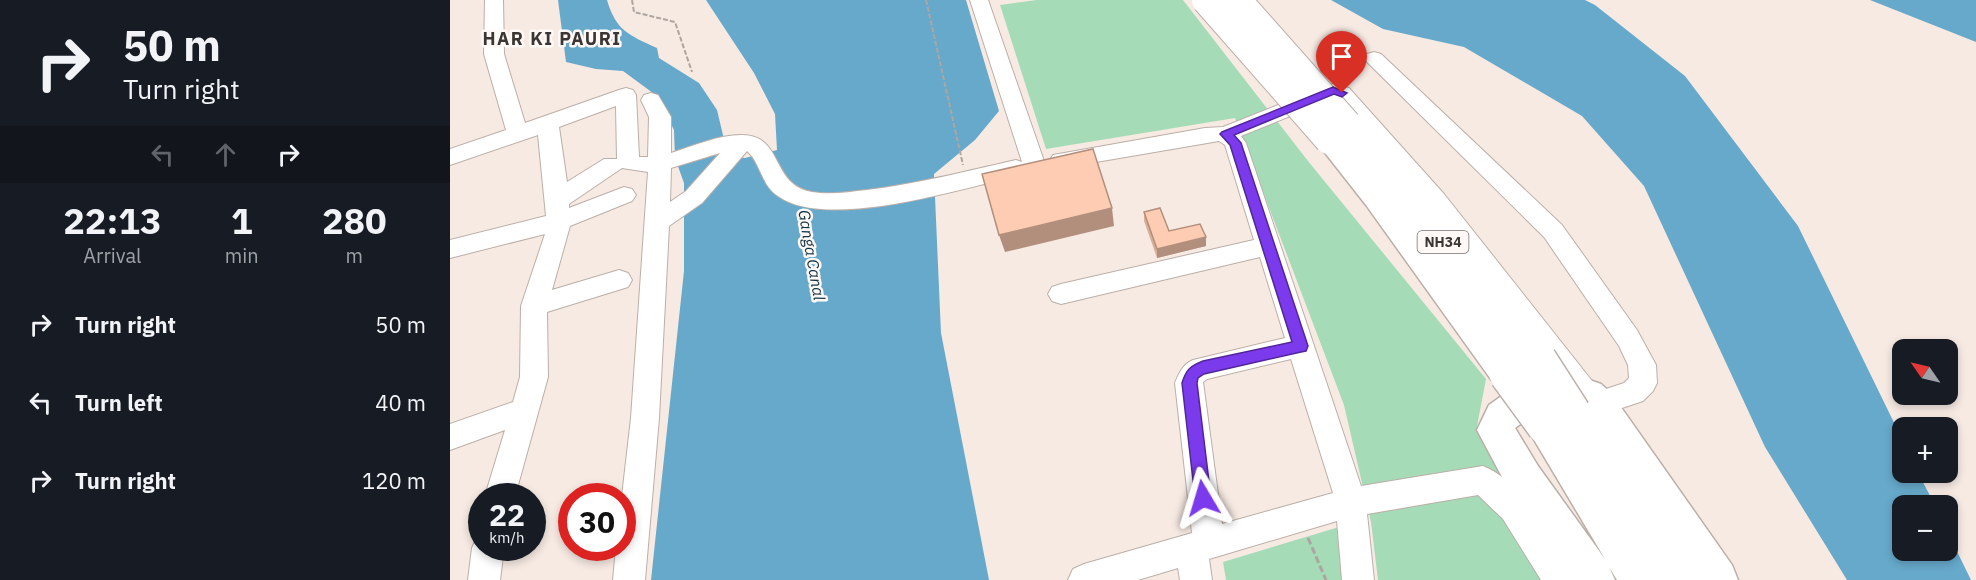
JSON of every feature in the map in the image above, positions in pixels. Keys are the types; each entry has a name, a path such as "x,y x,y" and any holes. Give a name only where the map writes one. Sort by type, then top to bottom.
{"highway":[{"name":"NH34","path":"1206,0 1338,132"},
{"name":"NH34","path":"1237,0 1338,132 1377,197 1523,367 1576,409 1679,580"},
{"path":"1594,580 1575,549 1524,479 1496,430 1503,416 1516,406 1578,392 1576,409 1717,580"},
{"name":"NH34","path":"1576,409 1641,580"}],"street":[{"path":"494,0 494,54 518,134"},
{"path":"979,0 1034,164"},
{"path":"668,160 734,143 754,144 763,153 773,178 785,190 805,200 835,202 873,198 1034,164 1205,135 1226,134 1333,90 1342,93 1436,200 1576,409 1633,392 1643,383 1642,365 1628,338 1552,231 1374,58"},
{"path":"450,157 549,124 639,98 660,117 668,160 657,222 645,418 629,580"},
{"path":"504,483 534,377 534,306 558,231 549,124"},
{"path":"1226,134 1235,143 1351,502 1358,580"},
{"path":"657,222 694,197 734,143"},
{"path":"557,211 612,165"},
{"path":"450,249 557,211 624,195"},
{"path":"1061,294 1269,246"},
{"path":"534,306 619,280"},
{"path":"1196,580 1200,546 1189,383 1191,376 1196,370 1203,368 1301,346"},
{"path":"450,437 524,410"},
{"path":"1084,580 1351,502 1483,480 1514,509 1560,580"},
{"path":"484,580 487,561"}],"path":[{"path":"632,0 634,12 675,22 692,72"},
{"path":"926,0 963,164"},
{"path":"1294,519 1310,541 1326,580"}],"green space":[{"path":"1037,0 1183,0 1308,161 1486,379 1477,426 1569,580 1378,580 1371,522 1344,405 1235,118 1046,149 1000,5"},
{"path":"1339,527 1345,580 1226,580 1223,562"}],"water":[{"name":"Ganga Canal","path":"558,0 607,0 615,19 625,31 657,48 659,58 699,83 717,110 728,156 745,158 777,150 775,114 754,73 706,0 966,0 999,111 975,140 934,174 941,333 989,580 651,580 684,271 684,183 675,158 674,130 657,96 623,71 596,69 566,62"},
{"path":"1331,0 1585,0 1595,5 1685,76 1798,226 1892,419 1892,483 1923,483 1930,495 1892,495 1892,561 1958,561 1958,553 1971,580 1847,580 1765,447 1644,186 1582,116 1464,47 1383,29"},
{"path":"1870,0 1976,0 1976,42"}],"building":[{"path":"1093,149 1112,208 999,235 982,174"},
{"path":"1160,208 1169,231 1200,224 1206,237 1157,249 1144,212"}],"district":[{"name":"HAR KI PAURI","path":"552,38"}],"route":[{"path":"1203,498 1189,383 1191,376 1196,370 1203,368 1301,346 1235,143 1226,134 1333,90 1342,93"}]}
